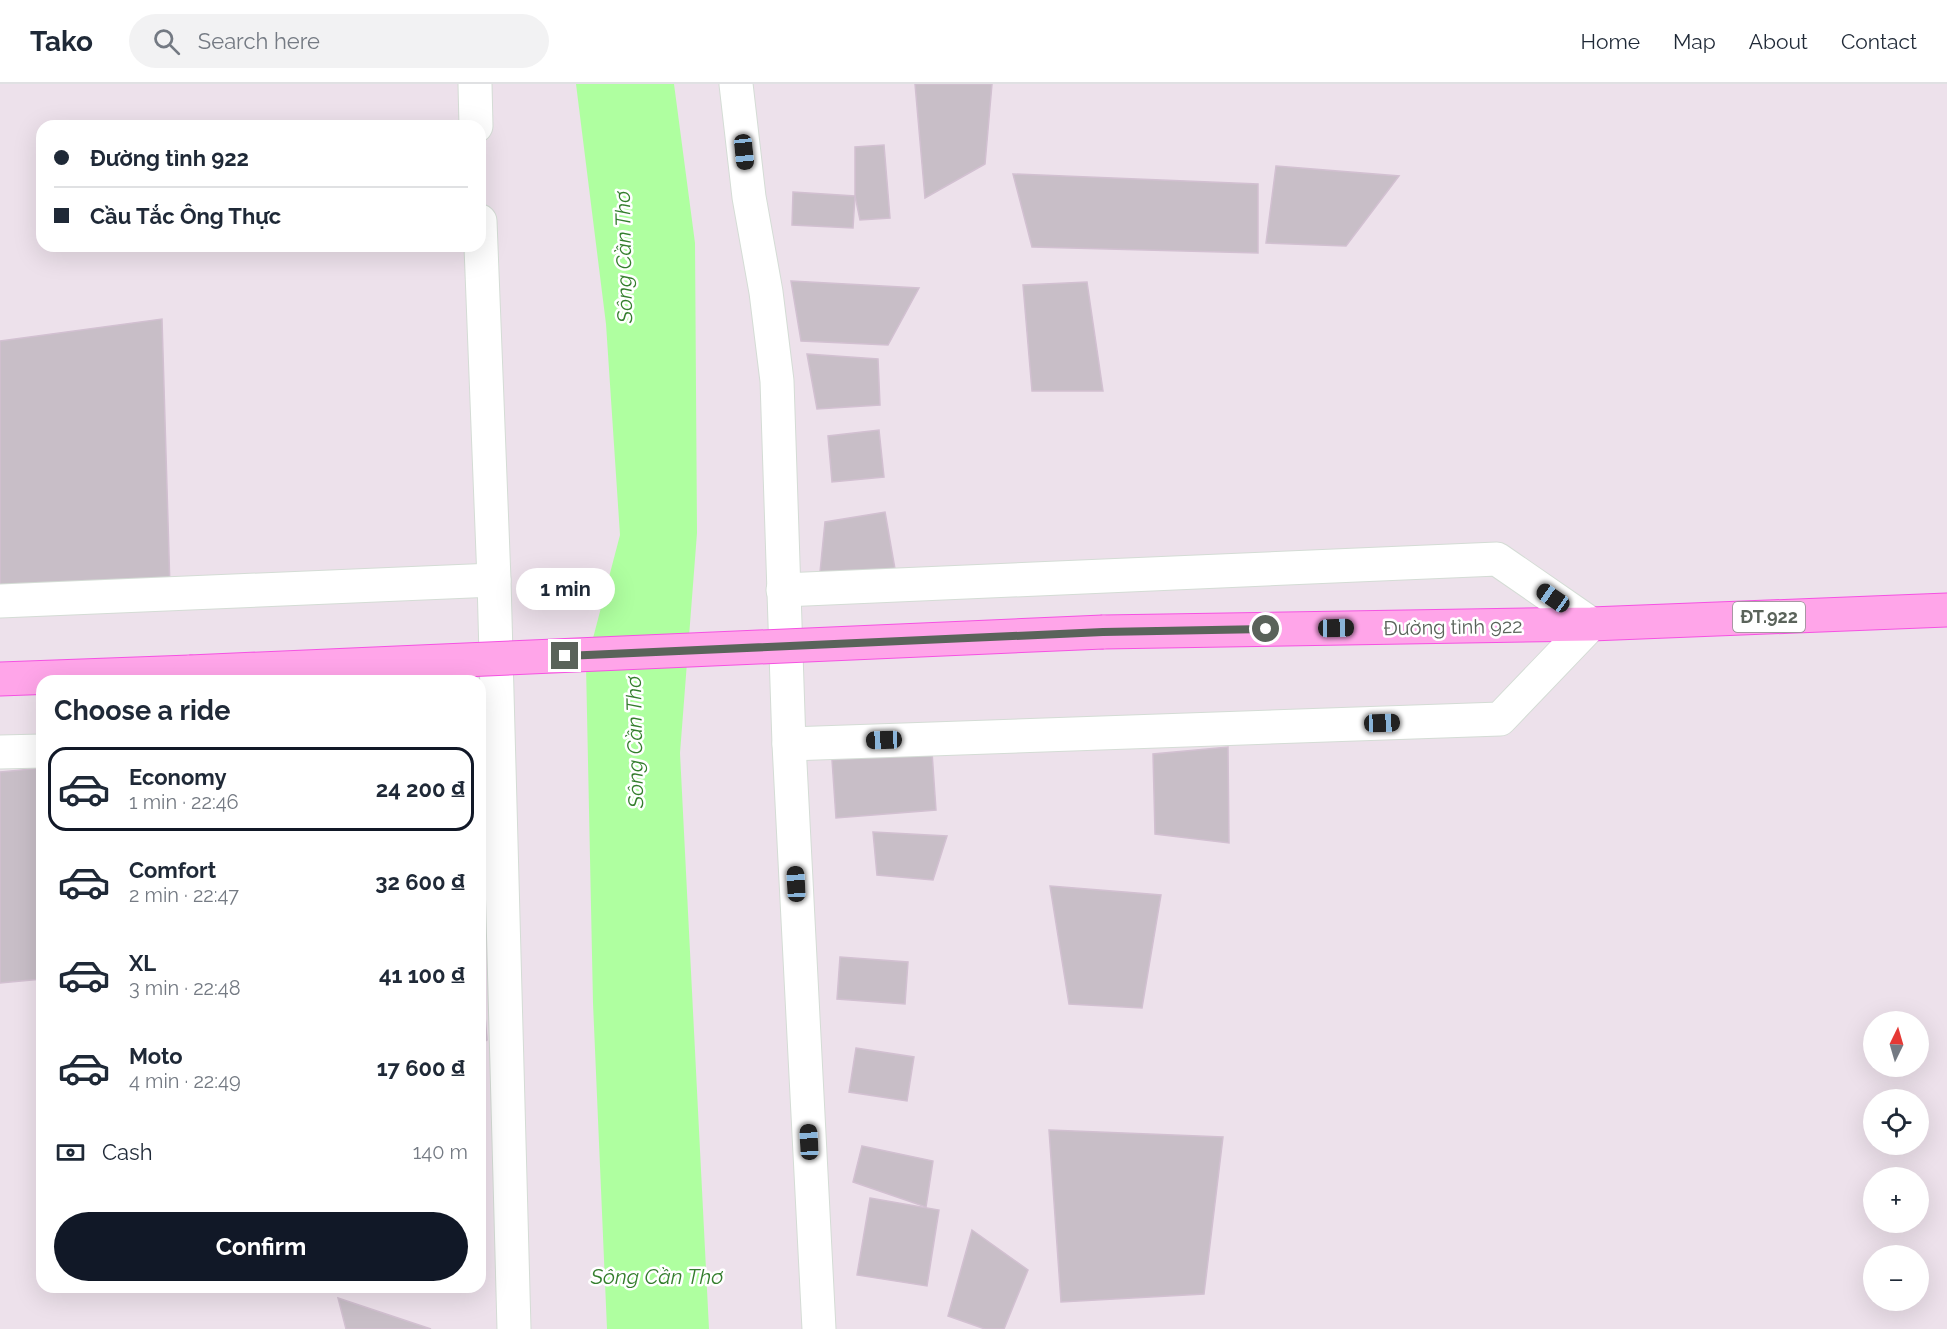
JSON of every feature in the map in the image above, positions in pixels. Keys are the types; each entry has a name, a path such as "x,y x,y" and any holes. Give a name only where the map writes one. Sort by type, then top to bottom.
{"main road":[{"name":"Đường tỉnh 922","path":"109,675 1103,632 1591,624 1947,610"},
{"name":"Đường tỉnh 922","path":"0,679 36,678"}],"street":[{"path":"475,84 476,120"},
{"path":"736,84 749,197 766,292 777,381 789,744 819,1329"},
{"path":"481,252 494,580 489,733 513,1329"},
{"path":"783,590 1497,559 1591,624 1500,719 789,744"},
{"path":"0,602 494,580"},
{"path":"0,752 36,751"}],"water":[{"name":"Sông Cần Thơ","path":"576,84 674,84 695,243 697,533 680,753 709,1329 607,1329 593,1003 586,665 620,535 606,324"}],"building":[{"path":"915,84 992,84 985,164 925,198"},
{"path":"884,145 890,218 860,220 855,196 855,147"},
{"path":"1276,166 1399,176 1346,246 1266,243"},
{"path":"1013,174 1258,184 1258,253 1032,247"},
{"path":"793,192 855,196 853,228 792,225"},
{"path":"791,281 919,288 888,345 801,341"},
{"path":"1087,282 1103,391 1032,391 1023,285"},
{"path":"162,319 170,589 0,597 0,341"},
{"path":"807,354 878,359 880,405 817,409"},
{"path":"879,430 884,477 832,482 828,436"},
{"path":"885,512 895,569 819,582 825,522"},
{"path":"1228,747 1229,843 1155,834 1153,754"},
{"path":"932,752 936,810 836,818 832,760"},
{"path":"36,769 36,980 0,983 0,772"},
{"path":"873,832 947,836 933,880 877,875"},
{"path":"1050,886 1161,895 1142,1008 1069,1004"},
{"path":"840,957 908,962 905,1004 837,999"},
{"path":"856,1048 914,1057 907,1101 849,1092"},
{"path":"1049,1130 1223,1137 1204,1294 1061,1302"},
{"path":"862,1146 933,1161 926,1207 853,1182"},
{"path":"870,1198 939,1210 927,1286 857,1275"},
{"path":"972,1230 1028,1270 1004,1329 985,1329 948,1316"},
{"path":"338,1298 431,1329 346,1329"}],"route":[{"path":"565,656 1103,632 1266,629"}]}
